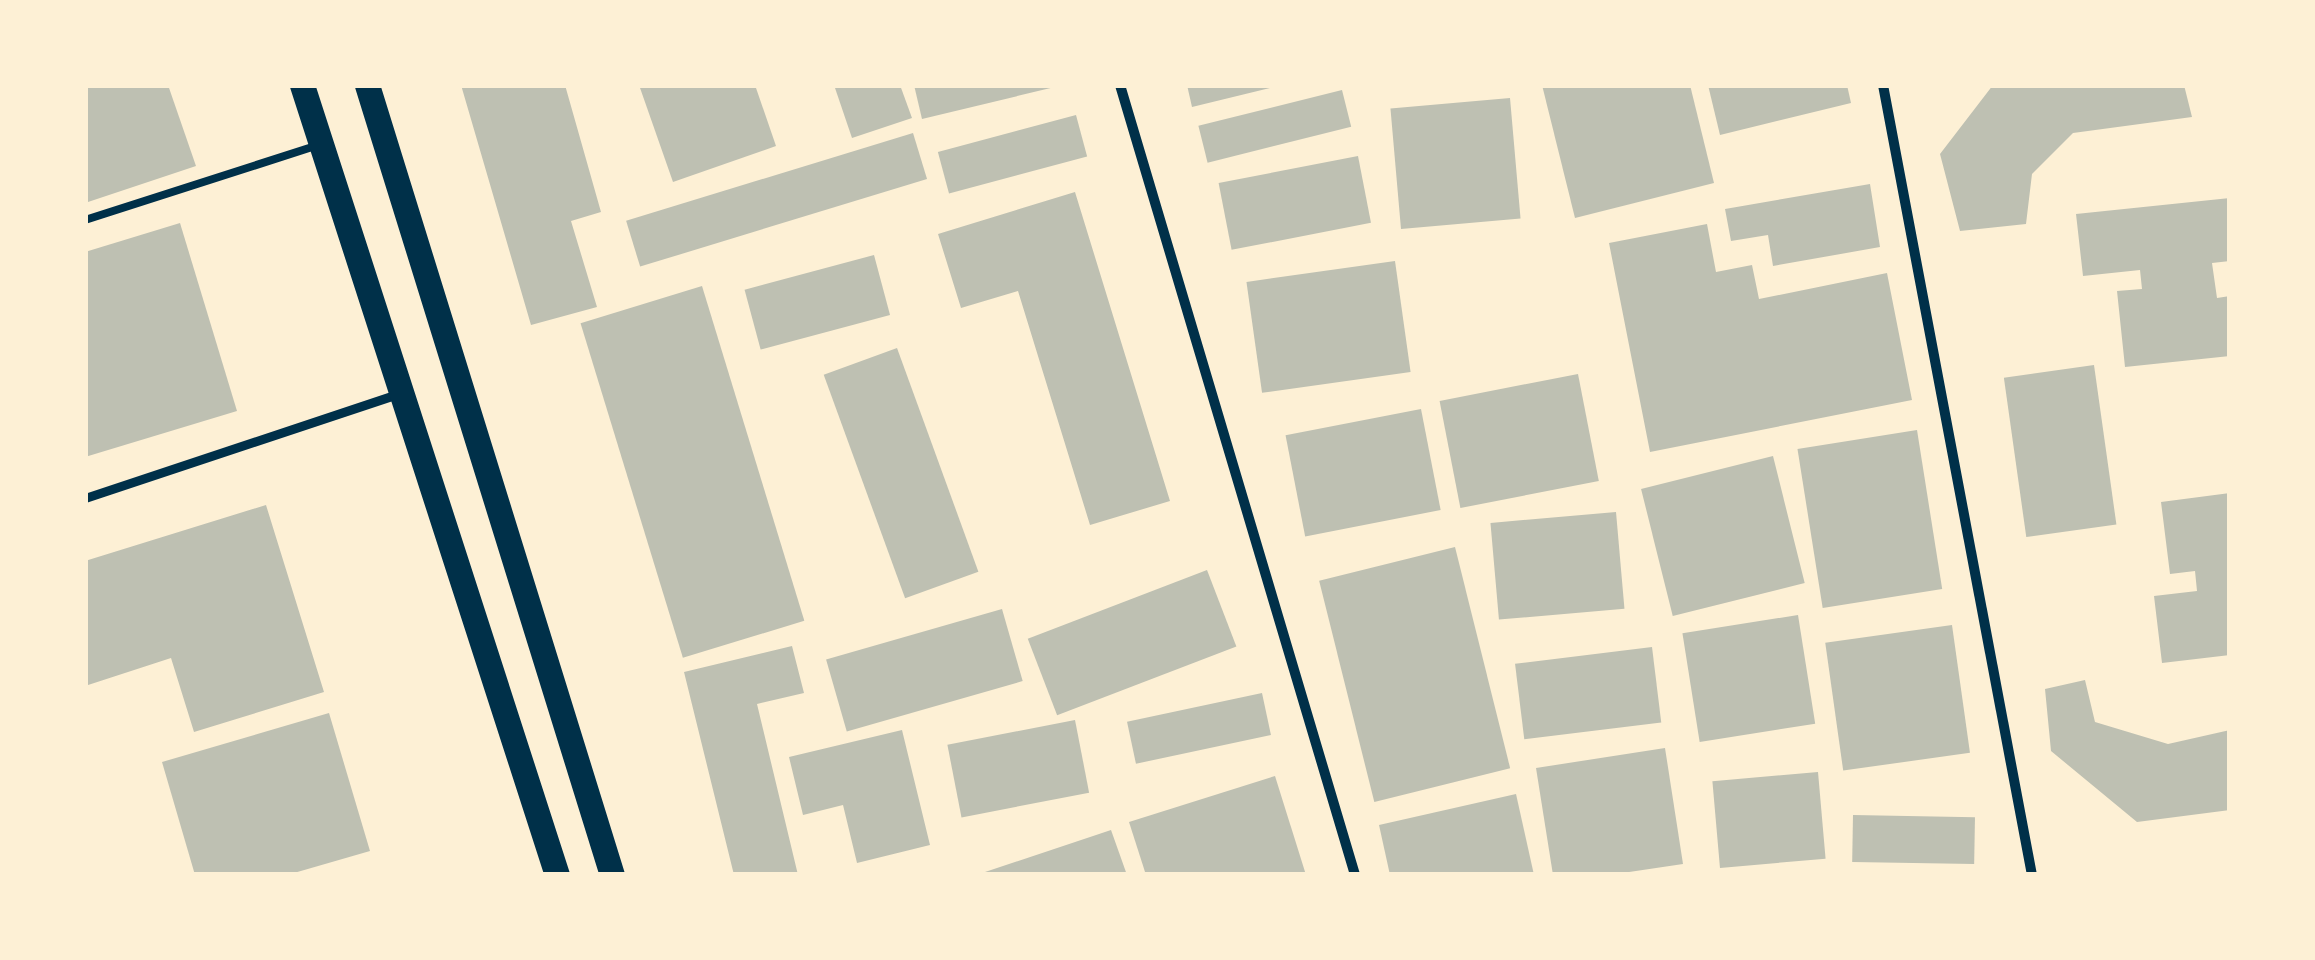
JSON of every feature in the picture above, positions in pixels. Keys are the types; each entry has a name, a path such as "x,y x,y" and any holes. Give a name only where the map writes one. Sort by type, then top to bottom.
{"main road":[{"path":"302,85 556,875"},
{"path":"367,85 612,875"}],"street":[{"path":"1120,85 1355,875"},
{"path":"1882,85 2032,875"},
{"path":"85,498 403,392"}],"lane":[{"path":"85,220 321,144"}],"building":[{"path":"85,85 168,85 196,166 85,203"},
{"path":"461,85 565,85 601,212 571,221 597,307 531,325"},
{"path":"639,85 755,85 776,146 673,182"},
{"path":"834,85 900,85 912,118 852,138"},
{"path":"914,85 1058,85 1059,86 922,119"},
{"path":"1187,85 1278,85 1278,86 1192,107"},
{"path":"1542,85 1690,85 1714,183 1575,218"},
{"path":"1708,85 1847,85 1851,103 1720,135"},
{"path":"1993,85 2184,85 2192,117 2073,133 2032,174 2026,224 1960,231 1940,154"},
{"path":"1342,90 1351,127 1208,163 1198,126"},
{"path":"1510,98 1521,219 1401,229 1390,108"},
{"path":"1076,115 1087,157 949,194 938,152"},
{"path":"913,133 927,179 640,267 626,221"},
{"path":"1358,156 1371,223 1232,250 1219,183"},
{"path":"1870,184 1880,247 1773,266 1768,235 1731,241 1725,209"},
{"path":"1075,192 1170,501 1090,525 1018,291 961,308 938,234"},
{"path":"2230,198 2230,261 2212,263 2217,298 2230,296 2230,356 2125,367 2117,291 2142,289 2140,270 2083,276 2076,214"},
{"path":"180,223 237,411 85,457 85,252"},
{"path":"1707,224 1716,272 1752,265 1759,299 1887,273 1912,400 1650,452 1609,243"},
{"path":"874,255 890,315 761,350 745,290"},
{"path":"1395,261 1411,372 1262,393 1246,282"},
{"path":"702,286 804,621 683,658 581,323"},
{"path":"897,348 978,572 905,598 824,375"},
{"path":"2094,365 2116,524 2026,537 2004,378"},
{"path":"1578,374 1599,481 1460,508 1440,401"},
{"path":"1421,409 1441,510 1305,536 1286,435"},
{"path":"1917,430 1942,589 1823,608 1797,449"},
{"path":"1773,456 1805,583 1673,616 1641,489"},
{"path":"2230,493 2230,655 2162,663 2154,596 2197,591 2195,571 2170,574 2161,502"},
{"path":"266,505 324,692 194,732 171,658 85,686 85,561"},
{"path":"1616,512 1624,609 1499,620 1490,523"},
{"path":"1455,547 1510,768 1374,802 1319,581"},
{"path":"1207,570 1236,647 1057,715 1028,639"},
{"path":"1002,609 1023,681 847,732 826,659"},
{"path":"1798,615 1815,724 1700,742 1682,633"},
{"path":"1952,625 1970,753 1843,771 1825,643"},
{"path":"792,646 804,693 757,704 798,875 734,875 684,672"},
{"path":"1652,647 1661,722 1524,739 1515,664"},
{"path":"2085,680 2095,722 2168,744 2230,730 2230,810 2137,822 2051,751 2045,689"},
{"path":"1262,693 1271,735 1136,764 1127,722"},
{"path":"329,713 370,851 287,875 195,875 162,762"},
{"path":"1075,720 1089,793 962,817 947,745"},
{"path":"902,730 930,845 857,863 843,805 803,815 789,757"},
{"path":"1665,748 1683,864 1609,875 1553,875 1536,768"},
{"path":"1818,772 1826,859 1720,868 1712,781"},
{"path":"1275,776 1306,875 1146,875 1129,822"},
{"path":"1516,794 1534,875 1390,875 1379,825"},
{"path":"1853,815 1975,817 1974,864 1852,862"},
{"path":"1111,830 1127,875 979,875 979,874"}]}
